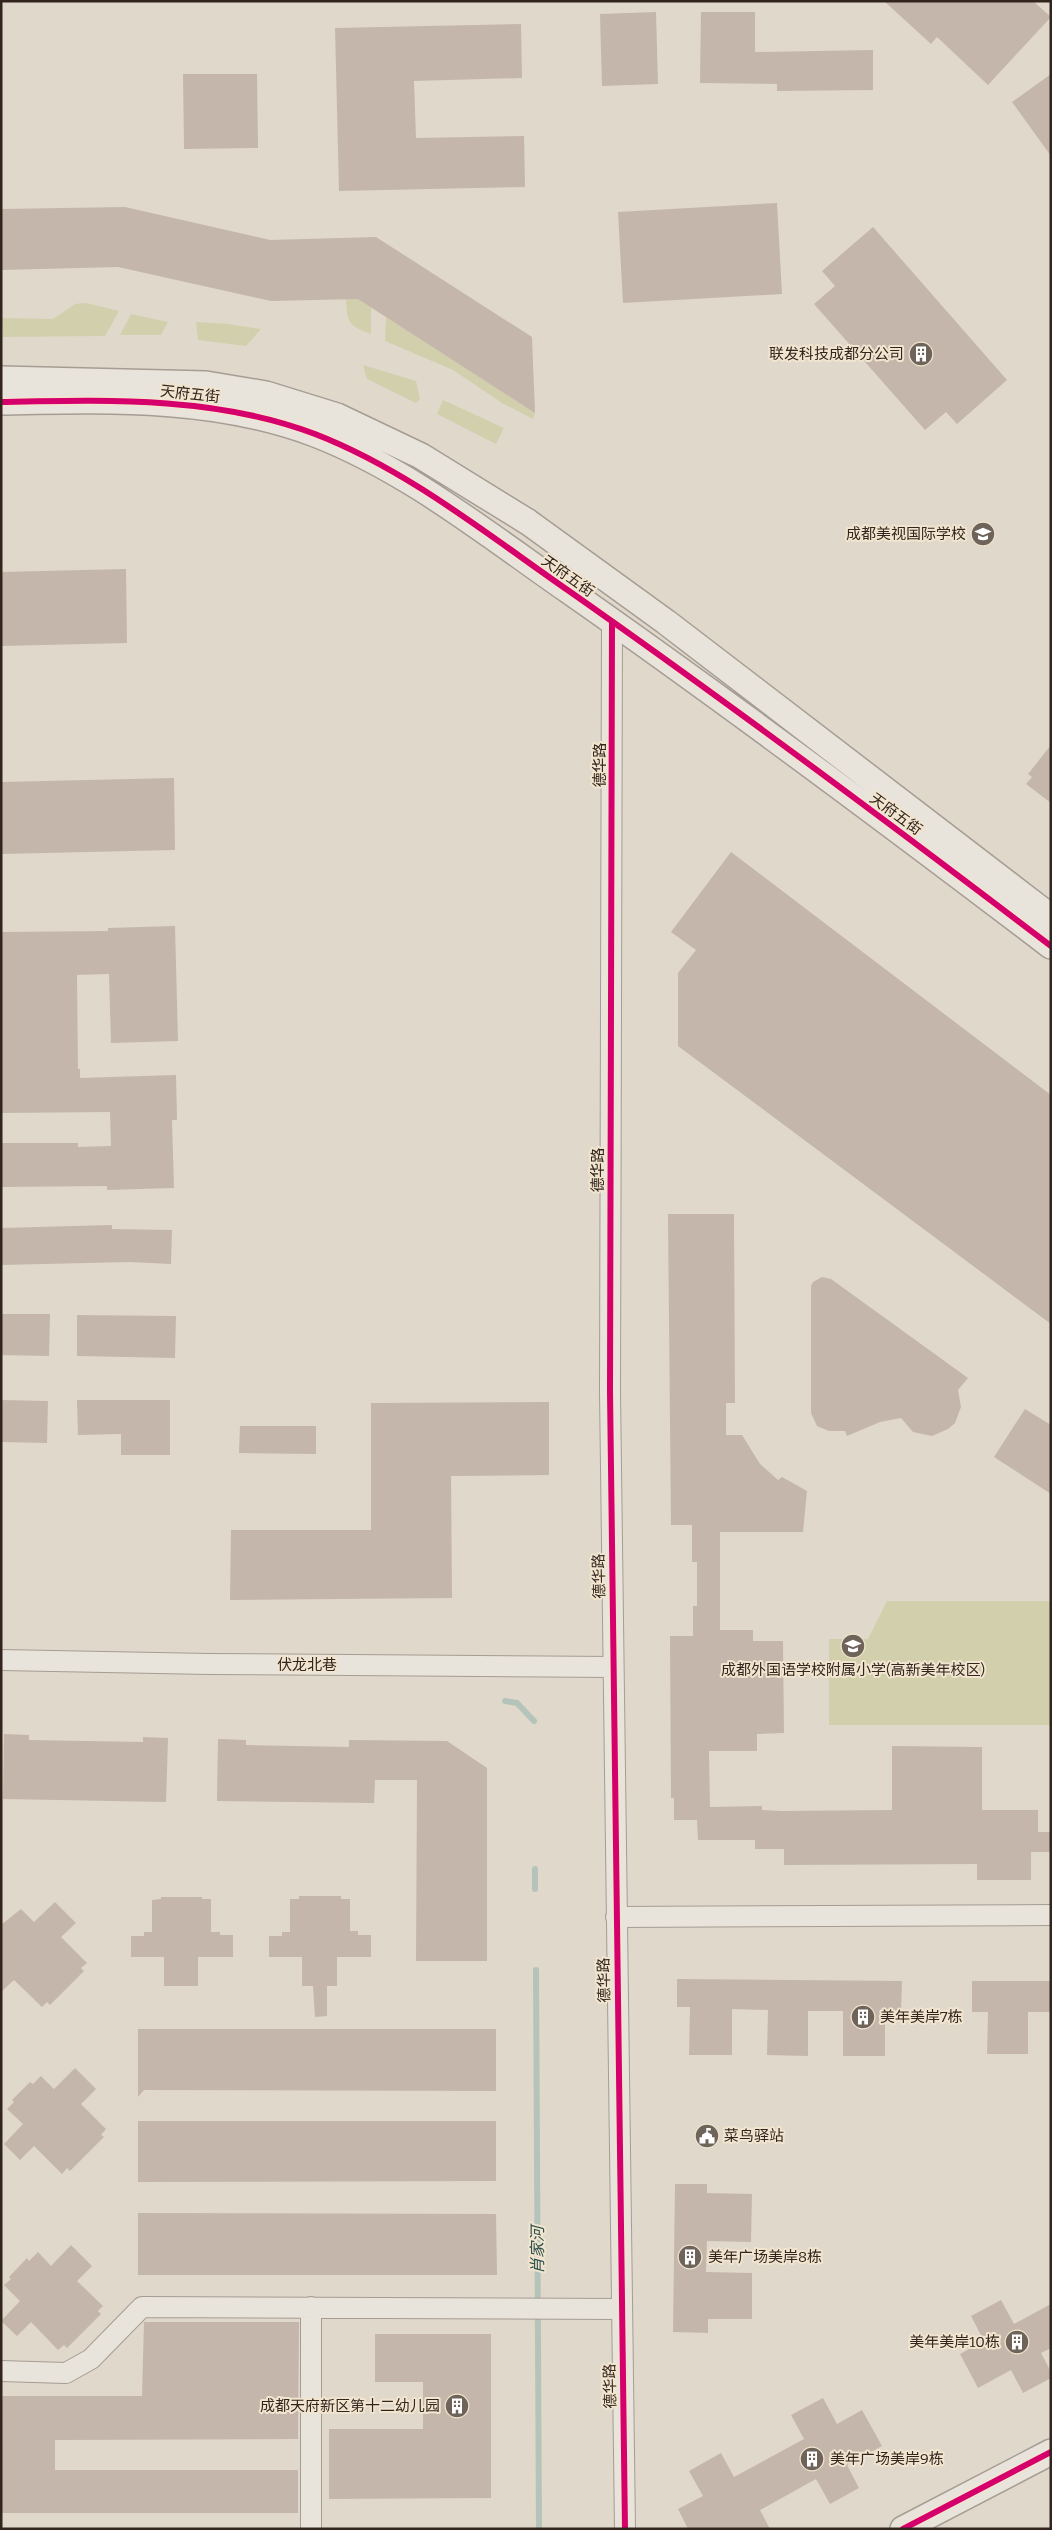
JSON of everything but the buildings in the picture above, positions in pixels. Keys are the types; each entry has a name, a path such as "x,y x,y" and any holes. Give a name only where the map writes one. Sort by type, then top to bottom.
{"street":[{"name":"天府五街","path":"1,379 206,384 266,394 337,416 421,456 528,522 666,622 1051,917"},
{"name":"天府五街","path":"1,402 166,403 248,414 315,434 370,459 432,496 612,622 895,828 1051,946"},
{"name":"德华路","path":"612,622 610,1402 625,2529"},
{"name":"伏龙北巷","path":"1,1660 209,1664 613,1667"},
{"path":"616,1917 1051,1915"},
{"path":"1,2371 66,2372 91,2359 142,2307 621,2309"},
{"path":"311,2307 311,2529"},
{"path":"903,2529 1051,2452"}],"shaded area":[{"path":"346,299 358,299 371,307 371,334 358,329 351,322 347,313"},
{"path":"86,303 119,311 105,336 3,337 1,318 53,319 75,304"},
{"path":"131,314 168,322 161,335 120,335"},
{"path":"386,317 535,413 533,419 502,403 453,370 385,341"},
{"path":"196,322 261,329 246,346 198,340"},
{"path":"363,365 416,381 420,399 416,403 367,379"},
{"path":"443,400 504,428 496,444 437,414"},
{"path":"887,1601 1050,1601 1050,1725 829,1725 829,1639 868,1639"}],"waterway":[{"name":"肖家河","path":"505,1701 517,1703 534,1721"},
{"name":"肖家河","path":"535,1869 535,1889"},
{"name":"肖家河","path":"536,1970 539,2529"}],"cycle path":[{"path":"1,402 120,401 160,403 239,413 315,434 383,466 478,526 691,678 1051,946"},
{"path":"612,622 610,1392 625,2529"},
{"path":"903,2529 1051,2452"}],"place":[{"name":"联发科技成都分公司","path":"921,354"},
{"name":"成都美视国际学校","path":"983,534"},
{"name":"成都外国语学校附属小学(高新美年校区)","path":"853,1646"},
{"name":"美年美岸7栋","path":"863,2017"},
{"name":"菜鸟驿站","path":"707,2136"},
{"name":"美年广场美岸8栋","path":"690,2257"},
{"name":"美年美岸10栋","path":"1017,2342"},
{"name":"成都天府新区第十二幼儿园","path":"457,2406"},
{"name":"美年广场美岸9栋","path":"812,2459"}]}
